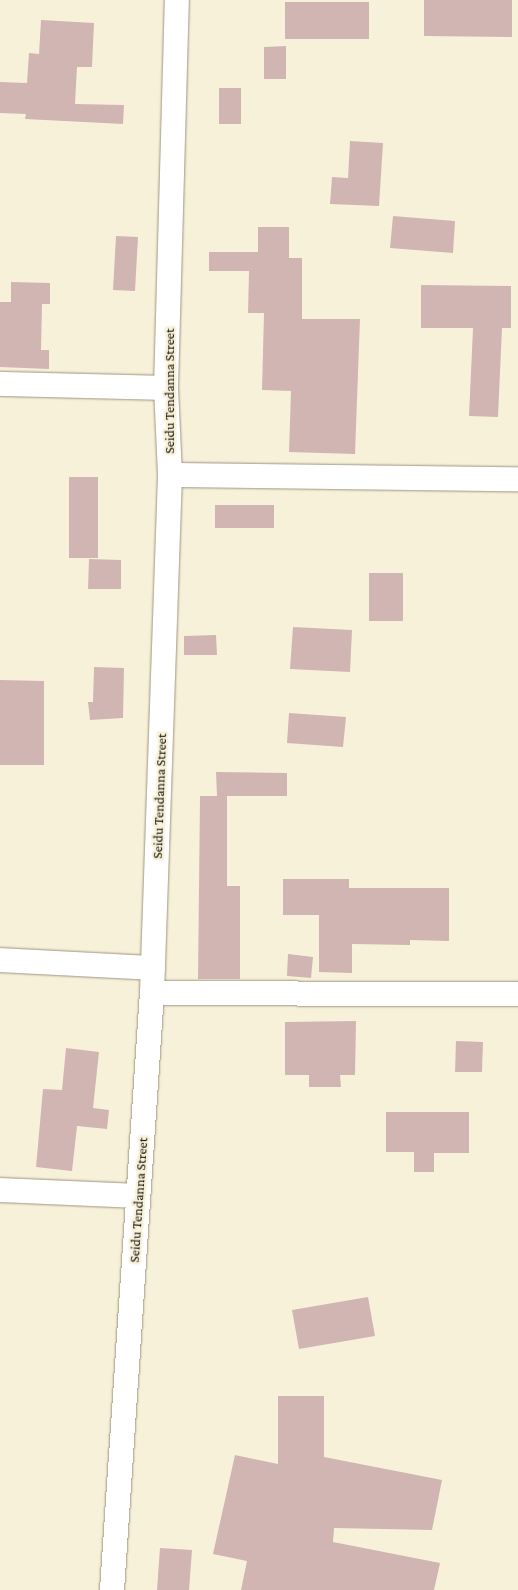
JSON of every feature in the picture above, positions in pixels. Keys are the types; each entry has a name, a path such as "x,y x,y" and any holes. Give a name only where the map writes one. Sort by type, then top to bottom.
{"street":[{"name":"Seidu Tendanna Street","path":"112,1590 152,993 170,475 166,388 177,0"},
{"path":"0,384 166,388"},
{"path":"170,475 518,480"},
{"path":"0,960 153,968"},
{"path":"152,993 518,994"},
{"path":"0,1190 138,1196"}],"building":[{"path":"424,0 512,0 512,37 424,36"},
{"path":"285,2 369,2 369,39 285,39"},
{"path":"41,20 94,23 92,67 77,67 75,104 124,105 123,124 25,119 26,114 0,113 0,82 27,83 29,53 39,54"},
{"path":"286,46 286,79 264,79 264,47"},
{"path":"219,88 241,88 241,124 219,124"},
{"path":"350,141 383,143 379,206 330,204 332,177 348,178"},
{"path":"393,216 455,221 453,253 390,248"},
{"path":"258,227 289,227 289,258 302,258 302,319 360,319 355,454 289,452 291,391 262,390 264,313 248,313 249,271 209,271 209,252 258,252"},
{"path":"116,236 138,237 135,291 113,290"},
{"path":"11,282 50,283 50,304 42,304 41,350 49,350 49,369 0,367 0,302 11,302"},
{"path":"421,285 511,286 511,328 502,328 498,417 469,416 473,328 421,328"},
{"path":"69,477 98,477 98,558 69,558"},
{"path":"215,505 274,505 274,528 215,528"},
{"path":"89,559 121,560 121,589 88,589"},
{"path":"369,573 403,573 403,621 369,621"},
{"path":"293,627 352,630 350,672 290,669"},
{"path":"216,635 217,655 184,655 184,636"},
{"path":"94,667 124,668 123,718 90,720 88,702 93,702"},
{"path":"0,680 44,681 44,765 0,765"},
{"path":"289,713 346,717 343,747 287,743"},
{"path":"216,772 287,773 287,796 227,796 227,886 240,886 240,979 198,979 200,796 217,796"},
{"path":"283,879 349,879 349,888 449,888 449,941 410,940 410,945 352,944 352,973 319,972 319,915 283,915"},
{"path":"288,954 313,957 311,978 287,976"},
{"path":"356,1021 355,1075 340,1075 341,1087 309,1087 309,1075 285,1075 285,1022"},
{"path":"456,1041 483,1042 482,1072 455,1072"},
{"path":"66,1048 99,1052 93,1108 109,1110 107,1129 77,1126 72,1171 36,1167 43,1089 62,1090"},
{"path":"386,1112 469,1112 469,1153 434,1153 434,1172 414,1172 414,1152 386,1152"},
{"path":"368,1297 375,1336 299,1349 292,1310"},
{"path":"278,1396 324,1396 324,1457 442,1480 432,1530 334,1528 333,1542 440,1563 434,1590 241,1590 247,1561 213,1554 235,1455 278,1464"},
{"path":"160,1548 192,1550 189,1590 157,1590"}]}
